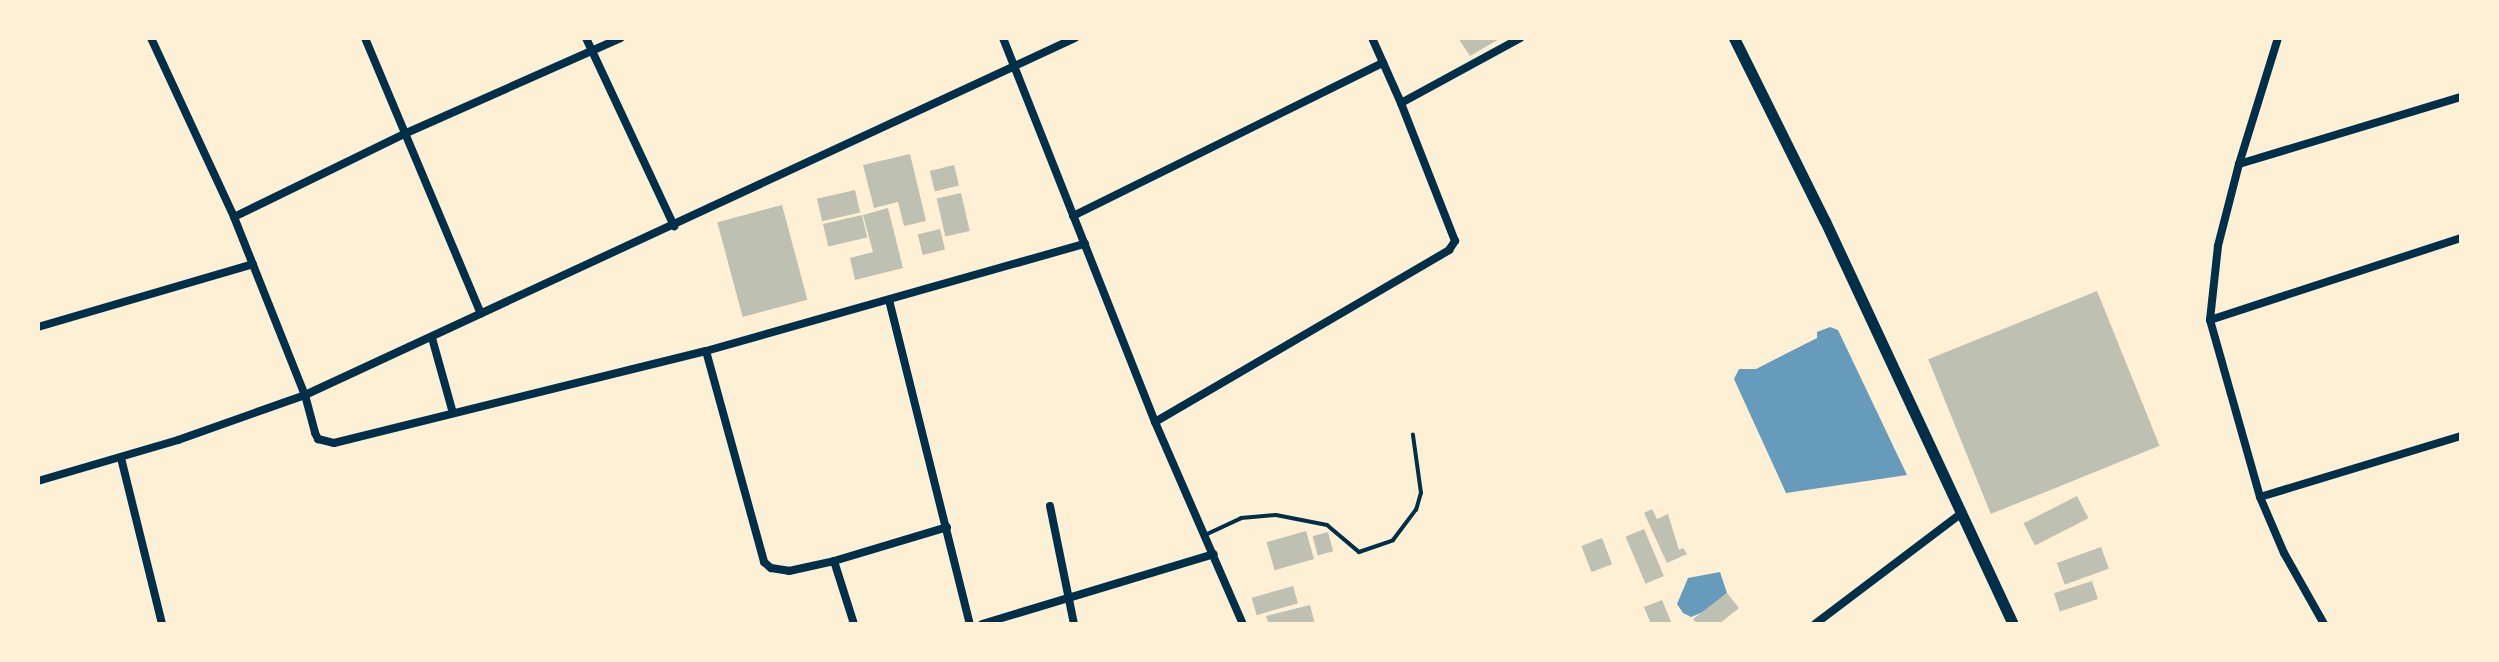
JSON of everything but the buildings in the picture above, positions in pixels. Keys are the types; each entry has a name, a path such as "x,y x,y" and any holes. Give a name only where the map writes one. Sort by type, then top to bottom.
{"main road":[{"path":"1734,38 1825,221 2013,624"}],"street":[{"path":"151,38 234,217 305,395 315,433 318,439 334,443 706,351 1085,244"},
{"path":"365,38 481,314"},
{"path":"586,38 674,226"},
{"path":"234,217 404,134 621,38"},
{"path":"1003,38 1155,422 1243,624"},
{"path":"38,481 121,458 305,395 1075,38"},
{"path":"1155,422 1449,250 1455,241 1372,38"},
{"path":"1401,103 1520,38"},
{"path":"2278,38 2239,164 2218,246 2210,320 2260,497 2284,553 2324,624"},
{"path":"1073,216 1383,63"},
{"path":"2239,164 2461,97"},
{"path":"2210,320 2461,238"},
{"path":"38,327 253,264"},
{"path":"889,300 970,624"},
{"path":"432,338 453,413"},
{"path":"706,351 764,562 771,568 789,571 834,561 947,527"},
{"path":"2260,497 2461,436"},
{"path":"121,458 162,624"},
{"path":"1050,506 1074,624"},
{"path":"1815,624 1962,513"},
{"path":"982,624 1214,554"},
{"path":"834,561 854,624"}],"lane":[{"path":"1205,535 1241,518 1276,515 1327,525 1359,552 1393,540 1416,510 1421,493 1413,435"}],"water":[{"path":"1830,327 1838,330 1907,475 1786,493 1734,379 1739,369 1756,369 1817,338 1817,332"},
{"path":"1720,572 1727,593 1703,612 1691,617 1683,613 1677,604 1688,578"}]}
